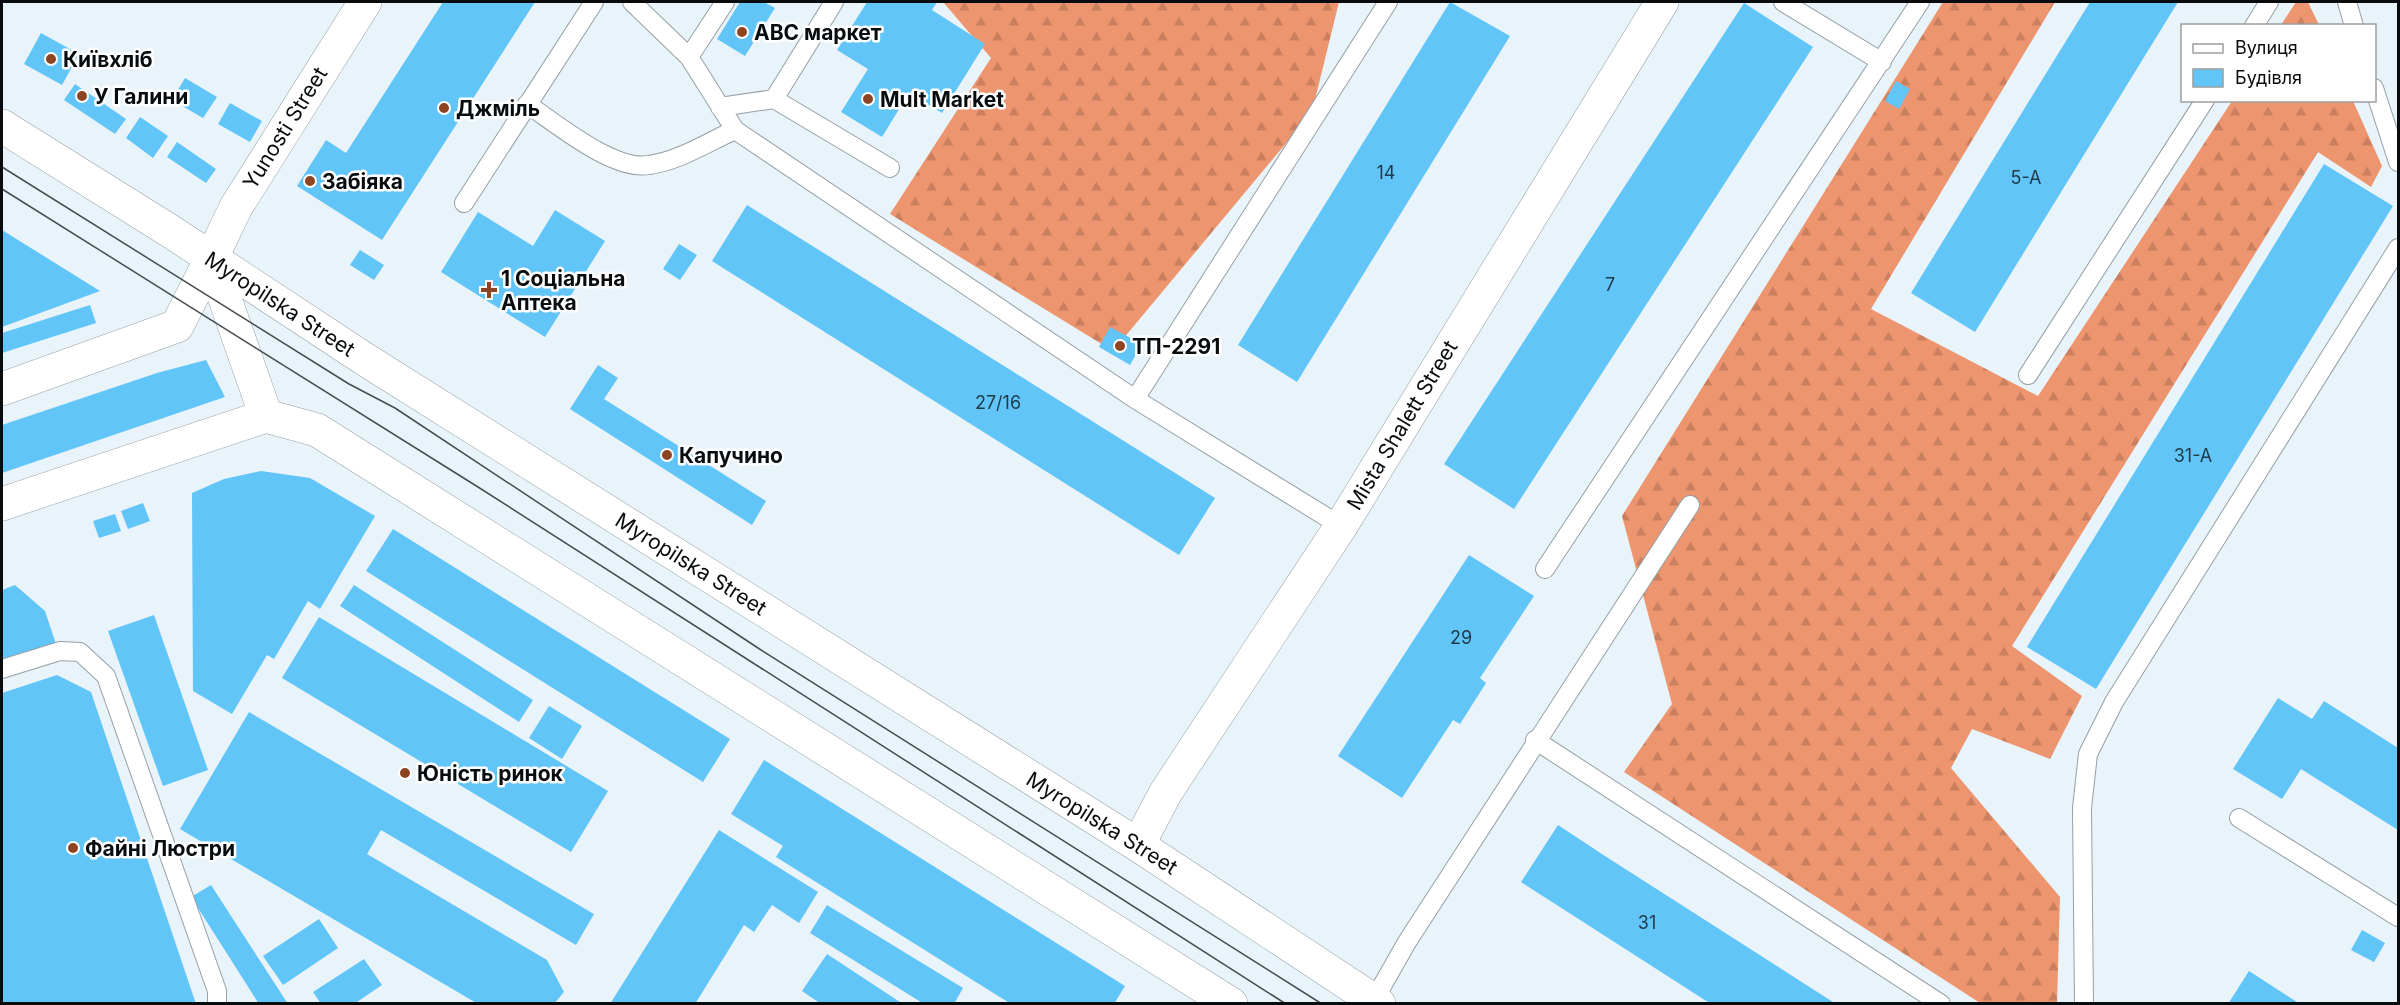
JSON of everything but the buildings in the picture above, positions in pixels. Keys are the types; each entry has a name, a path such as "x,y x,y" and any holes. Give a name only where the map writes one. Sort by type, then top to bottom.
{"street":[{"name":"Yunosti Street","path":"2,388 177,326 236,207 365,2"},
{"name":"Mista Shalett Street","path":"1138,845 1166,792 1341,526 1662,2"},
{"name":"Myropilska Street","path":"2,126 366,360 1138,845 1377,1002"},
{"path":"211,259 266,416"},
{"path":"2,504 266,416 317,430 1231,1004"}],"lane":[{"path":"464,203 594,2"},
{"path":"632,2 689,57 735,130 1135,399 1341,526"},
{"path":"689,57 725,2"},
{"path":"774,99 834,2"},
{"path":"1135,399 1388,2"},
{"path":"1783,2 1882,62"},
{"path":"1545,569 1920,2"},
{"path":"2255,24 2269,2"},
{"path":"2347,2 2353,24"},
{"path":"2376,94 2398,162"},
{"path":"720,107 774,99 890,168"},
{"path":"2028,375 2204,102"},
{"path":"527,104 604,154 628,164 648,166 672,159 735,130"},
{"path":"2084,1004 2082,808 2088,754 2114,702 2398,248"},
{"path":"1377,1002 1407,942 1535,740 1690,505"},
{"path":"2,669 60,651 80,652 106,676 217,991 218,1004"},
{"path":"1535,740 1941,1004"},
{"path":"2239,818 2398,917"}],"green space":[{"path":"943,2 1339,2 1312,112 1113,351 890,214 991,58"},
{"path":"1943,2 2055,2 1871,309 2038,396 2231,102 2353,102 2382,166 2371,187 2318,152 2012,646 2082,696 2050,759 1972,729 1951,768 2060,897 2057,1003 1980,1003 1624,772 1672,704 1622,516"},
{"path":"2296,2 2308,2 2319,24 2282,24"}],"tram line":[{"path":"2,167 349,384 395,408 758,648 1322,1004"},
{"path":"2,189 478,487 1286,1004"}],"place":[{"name":"АВС маркет","path":"742,32"},
{"name":"Київхліб","path":"51,59"},
{"name":"У Галини","path":"82,96"},
{"name":"Mult Market","path":"868,99"},
{"name":"Джміль","path":"444,108"},
{"name":"Забіяка","path":"310,181"},
{"name":"1 Соціальна Аптека","path":"489,290"},
{"name":"ТП-2291","path":"1120,346"},
{"name":"Капучино","path":"667,455"},
{"name":"Юність ринок","path":"405,773"},
{"name":"Файні Люстри","path":"73,848"}]}
